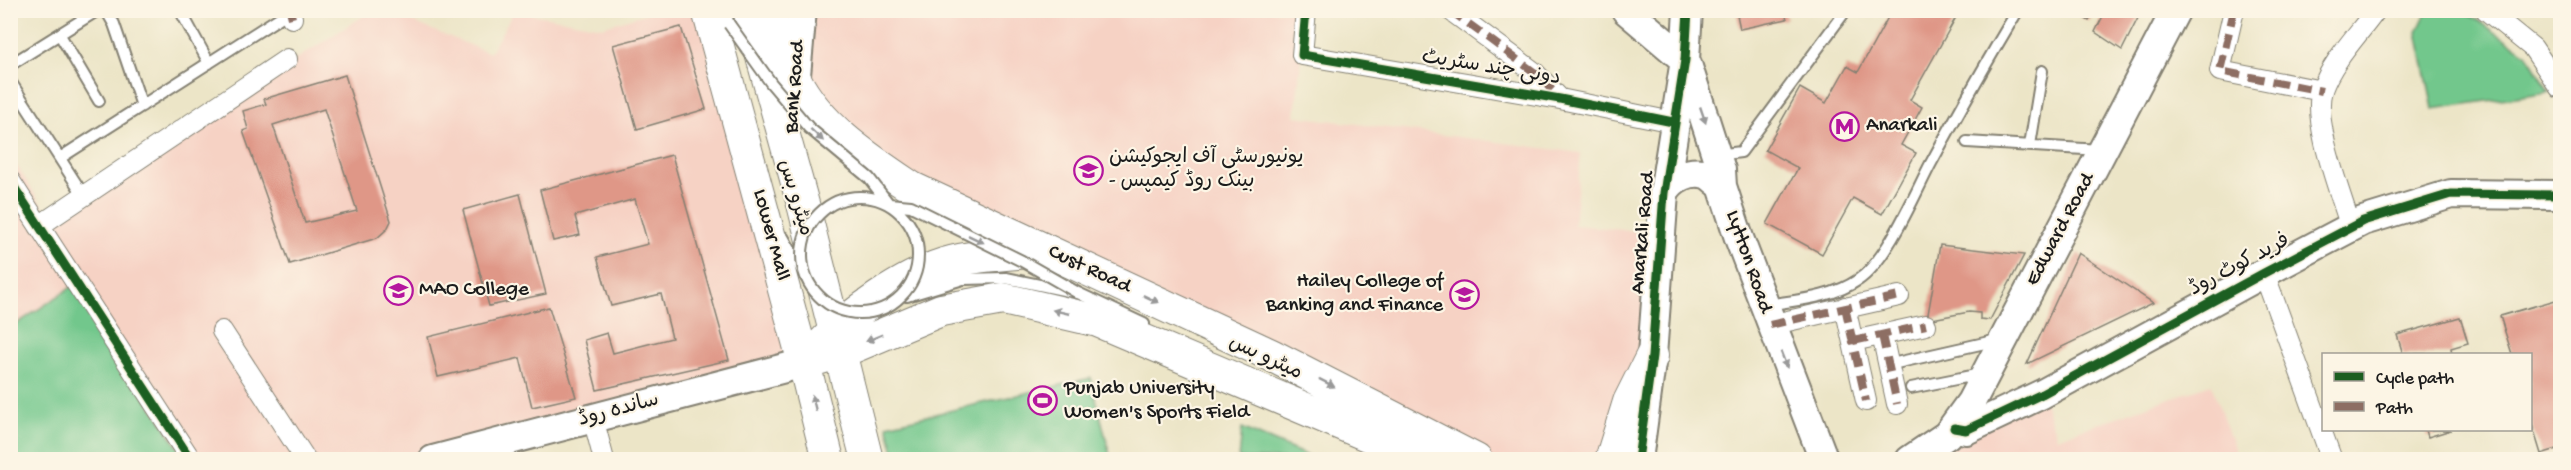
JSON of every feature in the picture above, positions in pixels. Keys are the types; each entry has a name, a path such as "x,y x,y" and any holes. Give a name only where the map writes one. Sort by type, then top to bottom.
{"main road":[{"name":"Cust Road","path":"766,10 795,80 814,107 860,153 912,188 1271,355 1476,459"},
{"name":"Lower Mall","path":"729,15 790,163 867,459"},
{"name":"Lower Mall","path":"729,15 804,363 828,459"},
{"path":"804,363 838,341 910,279 944,264 1048,250"},
{"name":"Cust Road","path":"838,341 941,310 1004,299 1098,321 1426,459"},
{"path":"1611,459 1629,402 1652,356"}],"street":[{"name":"Bank Road","path":"790,163 802,10"},
{"name":"دونی چند سٹریٹ","path":"1306,10 1302,55 1560,99 1673,122"},
{"path":"1450,10 1534,72 1560,99"},
{"path":"1626,10 1685,60"},
{"name":"Anarkali Road","path":"1638,459 1652,356 1664,193 1673,122 1685,60 1688,10"},
{"name":"Edward Road","path":"1946,435 1986,373 2176,10"},
{"path":"2234,10 2220,71 2322,91"},
{"path":"2351,228 2320,124 2322,91 2336,64 2376,10"},
{"path":"2486,10 2533,48 2560,88"},
{"path":"39,226 287,59"},
{"name":"Lytton Road","path":"1685,60 1716,155 1722,186 1818,454"},
{"path":"1664,193 1669,184 1676,179 1691,174 1707,174 1722,186"},
{"path":"10,181 191,459"},
{"name":"فرید کوٹ روڈ","path":"1946,435 1966,430 2042,394 2363,221 2451,194 2560,195"},
{"path":"2264,273 2332,459"},
{"path":"1767,315 1845,308 1899,296"},
{"path":"1845,308 1866,401"},
{"path":"1853,341 1926,325"},
{"path":"222,331 306,459"},
{"path":"1882,334 1897,404"},
{"name":"ساندہ روڈ","path":"433,459 804,363"},
{"path":"593,418 604,459"},
{"path":"1910,459 1946,435"}],"lane":[{"path":"10,65 98,10"},
{"path":"106,10 114,24 142,106"},
{"path":"180,10 209,63"},
{"name":"میٹرو بس","path":"725,10 771,83 809,128 869,178 889,204 904,216 914,232 919,250 917,269 910,286 897,300 882,310 864,314 845,312 828,304 814,292 782,235 776,212"},
{"path":"1716,155 1741,152 1846,10"},
{"path":"1767,315 1848,287 1868,273 1889,242 1977,78 2018,10"},
{"path":"60,158 291,13"},
{"name":"میٹرو بس","path":"729,15 735,54"},
{"path":"60,35 99,101"},
{"path":"2030,145 2042,71"},
{"path":"10,81 84,195"},
{"path":"1967,142 2104,150"},
{"name":"میٹرو بس","path":"805,276 801,259 803,241 810,224 822,210 837,201 855,197 873,198 889,204 911,206 1022,261 1078,293 1150,327"},
{"name":"میٹرو بس","path":"897,300 946,282 983,277 1006,278 1078,293"},
{"path":"1896,363 2002,339"},
{"name":"میٹرو بس","path":"1223,361 1435,459"},
{"path":"1911,388 1986,373"}],"shaded area":[{"name":"MAO College","path":"371,11 385,11 490,53 514,11 602,27 654,11 708,11 804,363 433,459 11,459 10,155 50,218"},
{"path":"810,11 1306,11 1295,116 1581,153 1574,225 1654,233 1638,459 1476,459 912,188 802,81"},
{"path":"2038,381 2057,438 2211,384 2238,459 1899,460"}],"green space":[{"path":"2427,11 2464,11 2527,54 2549,92 2433,109 2417,32"},
{"path":"73,286 186,459 11,460 11,328"},
{"name":"Punjab University Women's Sports Field","path":"1091,378 1111,459 896,459 887,425"},
{"path":"1242,428 1315,459 1239,459"}],"building":[{"path":"1736,10 1784,10 1787,19 1740,29"},
{"name":"Anarkali","path":"1892,10 1960,10 1910,100 1922,107 1901,145 1916,153 1882,214 1853,198 1822,254 1767,224 1798,168 1765,150 1800,88 1826,103 1847,66 1858,72"},
{"path":"2070,10 2095,10 2089,21"},
{"path":"2106,10 2142,10 2122,50 2095,32"},
{"path":"681,27 706,109 637,129 613,45"},
{"path":"345,75 391,221 387,229 377,238 290,264 243,131 248,129 243,111 266,104 264,99","holes":["324,109 357,211 305,223 273,125"]},
{"path":"672,155 729,360 597,390 584,340 607,333 613,353 672,338 661,294 611,306 597,257 648,244 635,199 575,216 580,235 553,241 540,190"},
{"path":"520,194 546,294 489,306 463,210"},
{"path":"1940,245 2024,255 1990,320 1980,319 1980,313 1969,312 1927,320"},
{"path":"2078,253 2153,303 2027,364"},
{"path":"2559,299 2560,448 2541,454 2532,425 2532,353 2512,353 2500,316"},
{"path":"549,307 576,397 532,407 520,358 438,377 428,337"},
{"path":"2460,317 2468,343 2451,348 2452,353 2403,353 2397,335"},
{"path":"2426,431 2448,431 2428,437"}],"marked path":[{"path":"290,10 292,18"},
{"path":"1450,10 1534,72 1560,98"},
{"path":"2234,10 2220,71 2322,91"},
{"path":"1770,325 1899,296"},
{"path":"1845,307 1866,401"},
{"path":"1853,341 1926,325"},
{"path":"1882,335 1897,404"}],"cycle path":[{"path":"1306,10 1302,55 1560,99 1673,122"},
{"path":"1638,460 1652,356 1664,193 1685,60 1688,10"},
{"path":"10,181 191,460"},
{"path":"1954,428 1966,430 2042,394 2363,221 2451,194 2560,195"}],"place":[{"name":"Anarkali","path":"1845,126"},
{"name":"یونیورسٹی آف ایجوکیشن - بینک روڈ کیمپس","path":"1088,170"},
{"name":"MAO College","path":"398,290"},
{"name":"Hailey College of Banking and Finance","path":"1464,294"},
{"name":"Punjab University Women's Sports Field","path":"1043,401"}]}
